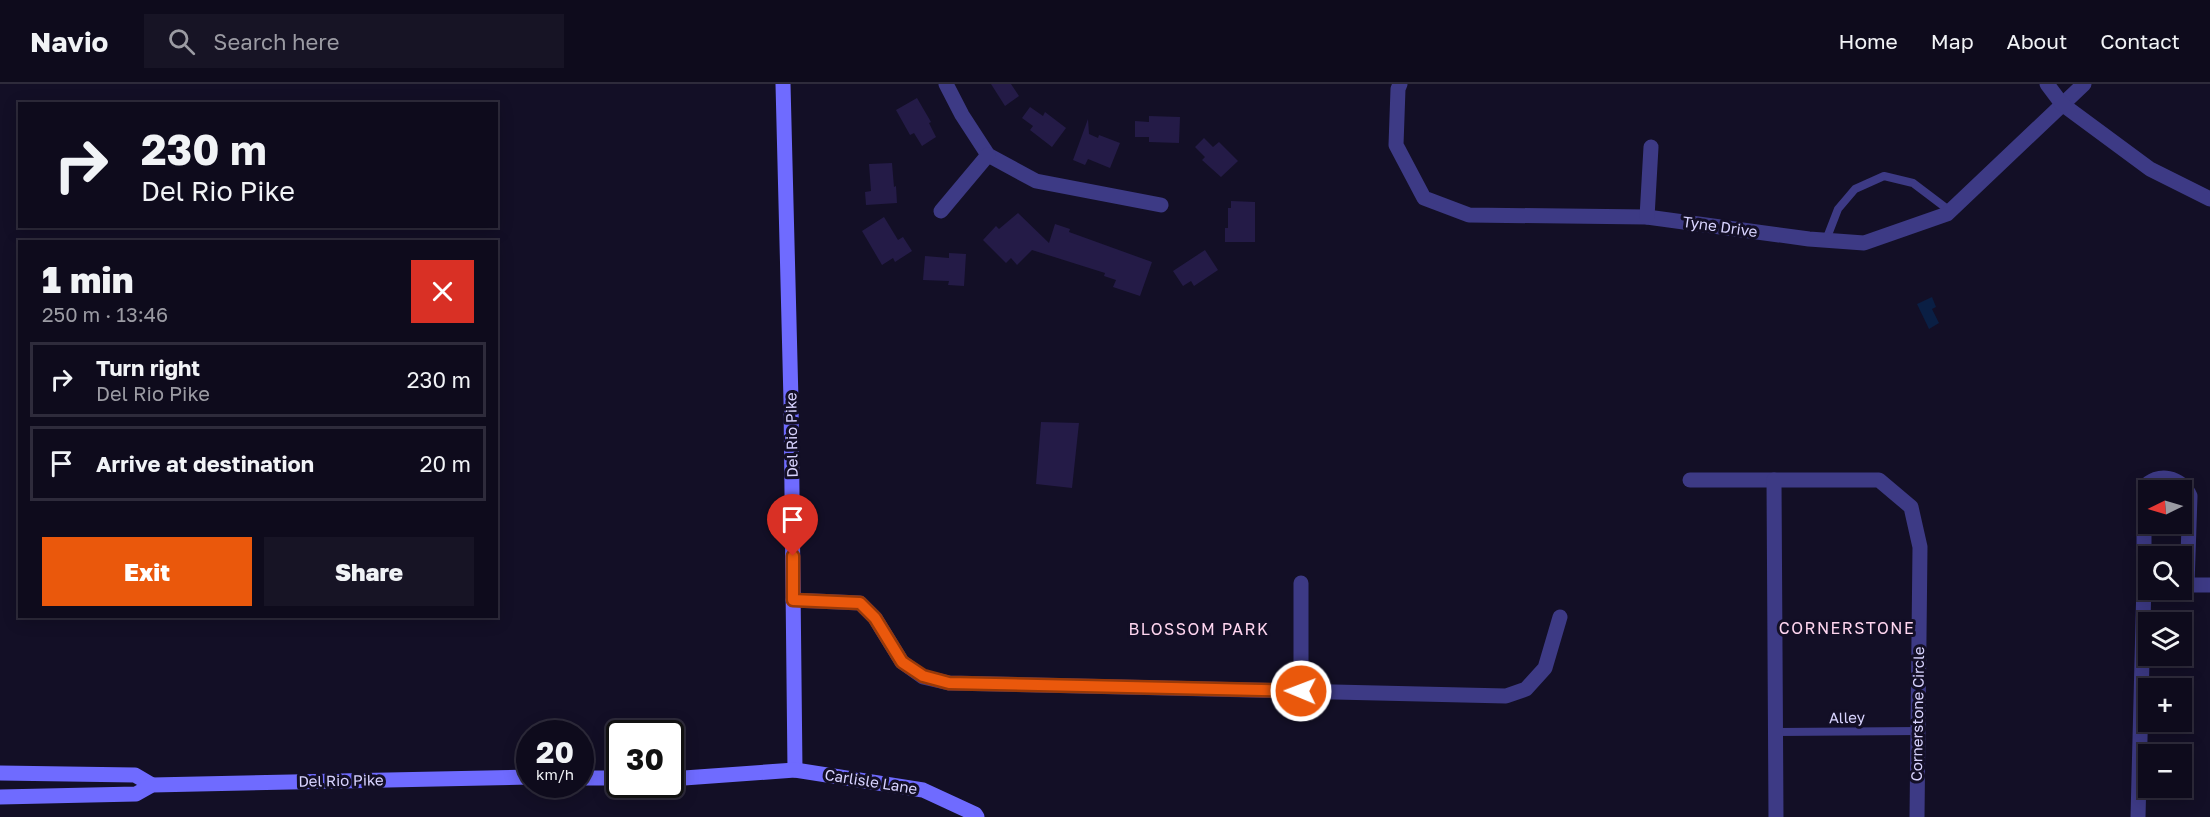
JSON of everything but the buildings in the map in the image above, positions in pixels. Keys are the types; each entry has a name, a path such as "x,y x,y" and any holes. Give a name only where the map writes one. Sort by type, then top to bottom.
{"street":[{"name":"Del Rio Pike","path":"783,84 791,400 795,770"},
{"path":"946,84 962,115 988,155 1036,181 1161,205"},
{"name":"Tyne Drive","path":"1400,84 1396,145 1424,198 1469,215 1647,218 1864,243 1950,211 2084,84"},
{"path":"2047,84 2062,104 2150,169 2210,199"},
{"path":"1647,218 1651,147"},
{"path":"941,211 988,155"},
{"path":"2145,546 2144,488 2154,480 2167,478 2180,481 2187,488 2190,496 2187,546"},
{"name":"Cornerstone Circle","path":"1690,480 1879,480 1911,507 1920,547 1917,817"},
{"path":"1774,480 1776,817"},
{"path":"1301,584 1301,691"},
{"path":"2192,585 2210,585"},
{"path":"793,600 860,603 875,618 902,662 923,676 949,683 1506,696 1526,689 1545,668 1560,617"},
{"path":"2138,817 2145,600"},
{"path":"684,777 795,770"},
{"name":"Carlisle Lane","path":"795,770 923,790 977,817"},
{"name":"Del Rio Pike","path":"0,773 135,775 152,785"},
{"name":"Del Rio Pike","path":"0,797 136,794 152,785 516,777"}],"lane":[{"path":"1826,240 1838,209 1855,189 1884,176 1913,183 1950,211"},
{"name":"Alley","path":"1775,732 1918,731"}],"water":[{"path":"1932,297 1936,307 1932,309 1939,323 1929,329 1917,304"}],"district":[{"name":"CORNERSTONE","path":"1847,628"},
{"name":"BLOSSOM PARK","path":"1199,629"}],"route":[{"path":"793,556 793,600 860,603 875,618 902,662 923,676 936,680 949,683 1301,691"}]}
